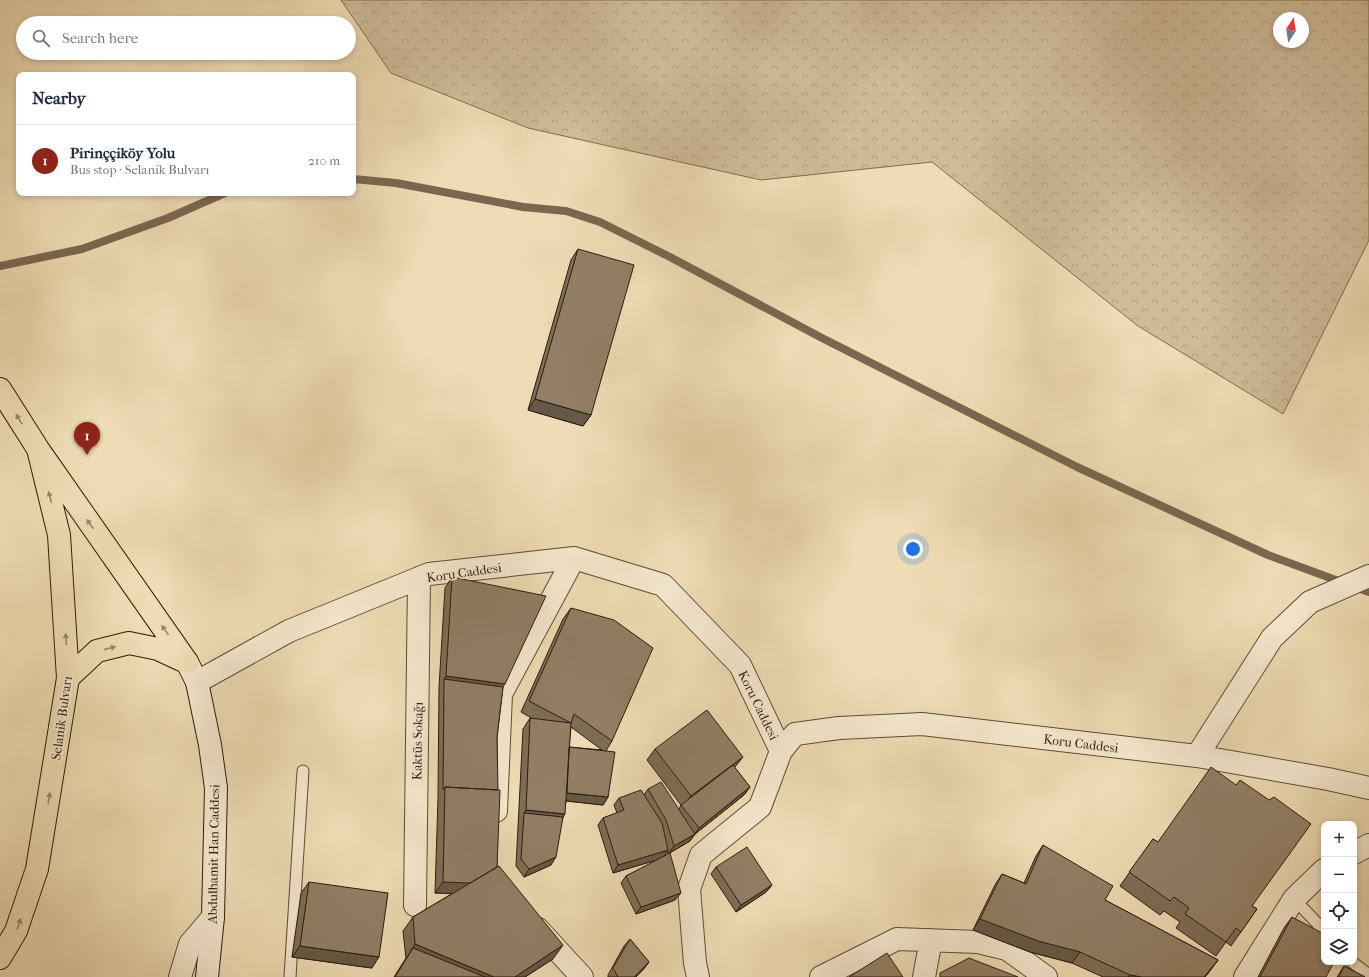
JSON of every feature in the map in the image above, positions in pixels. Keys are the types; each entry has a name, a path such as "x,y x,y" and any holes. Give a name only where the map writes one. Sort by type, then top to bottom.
{"main road":[{"path":"0,389 38,449 187,662"},
{"name":"Selanik Bulvarı","path":"0,958 16,931 37,869 68,678 59,535 38,449"},
{"path":"68,678 97,651 129,643 158,649 187,662"}],"street":[{"name":"Koru Caddesi","path":"196,682 289,631 429,574 574,558 663,585 740,665 781,751 795,734 839,728 922,724 1197,756 1328,779 1369,788"},
{"path":"496,829 501,694 574,558"},
{"path":"1197,756 1272,638 1310,602 1369,576"},
{"name":"Kaktüs Sokağı","path":"414,905 420,578"},
{"name":"Abdulhamit Han Caddesi","path":"187,662 196,682 210,745 216,788 212,917 207,977"},
{"path":"698,977 688,889 701,855 760,807 781,751"},
{"path":"1357,851 1369,845"},
{"path":"1245,977 1294,899 1321,873"},
{"path":"526,916 582,977"},
{"path":"180,977 190,944 212,917"},
{"path":"821,977 897,939 978,942 1007,949 1046,977"},
{"path":"924,977 930,940"}],"lane":[{"path":"290,977 303,771"},
{"path":"1294,899 1322,929"},
{"path":"1356,965 1369,975"}],"green space":[{"path":"341,0 1369,0 1369,240 1283,414 1138,326 932,162 761,180 528,128 391,73 356,22 356,16 352,16"}],"building":[{"path":"578,249 634,265 591,415 535,399"},
{"path":"452,577 546,596 505,684 446,676"},
{"path":"571,608 614,620 653,648 612,741 574,714 571,723 529,701"},
{"path":"444,679 503,687 497,737 498,790 445,787 443,790"},
{"path":"707,710 743,757 691,796 655,749"},
{"path":"530,718 571,723 565,814 526,810"},
{"path":"569,747 615,752 608,797 567,793"},
{"path":"733,765 750,787 699,828 681,805"},
{"path":"1211,767 1236,785 1240,780 1269,800 1274,797 1311,824 1252,906 1257,909 1241,932 1236,928 1226,942 1185,914 1189,908 1174,897 1170,901 1129,872 1153,839 1158,842"},
{"path":"661,782 695,834 674,846 666,820 648,789"},
{"path":"445,787 500,790 497,867 470,883 443,882"},
{"path":"641,790 662,823 668,850 618,865 603,818 624,810 619,798"},
{"path":"524,813 563,817 556,857 529,869 521,859"},
{"path":"1043,845 1113,886 1105,900 1218,960 1204,977 1142,977 1130,975 1080,952 1038,941 980,919 1002,874 1026,884"},
{"path":"747,847 772,885 741,905 716,867"},
{"path":"670,853 681,893 641,907 626,876"},
{"path":"499,866 563,945 515,977 494,977 415,944 413,917"},
{"path":"309,882 388,893 379,957 300,946"},
{"path":"1292,917 1321,932 1321,965 1332,965 1326,977 1260,977"},
{"path":"630,939 649,962 634,977 618,977 613,968"},
{"path":"413,948 485,977 395,977"},
{"path":"887,953 903,977 849,977"},
{"path":"969,958 1018,977 940,977 940,973"},
{"path":"1344,966 1365,977 1339,977"}],"waterway":[{"path":"356,179 396,183 523,207 566,211 600,222 668,256 822,338 1077,467 1268,555 1344,583"},
{"path":"0,266 82,249 168,218 218,196"},
{"path":"1355,587 1369,592"}],"place":[{"name":"Pirinççiköy Yolu","path":"87,455"}]}
